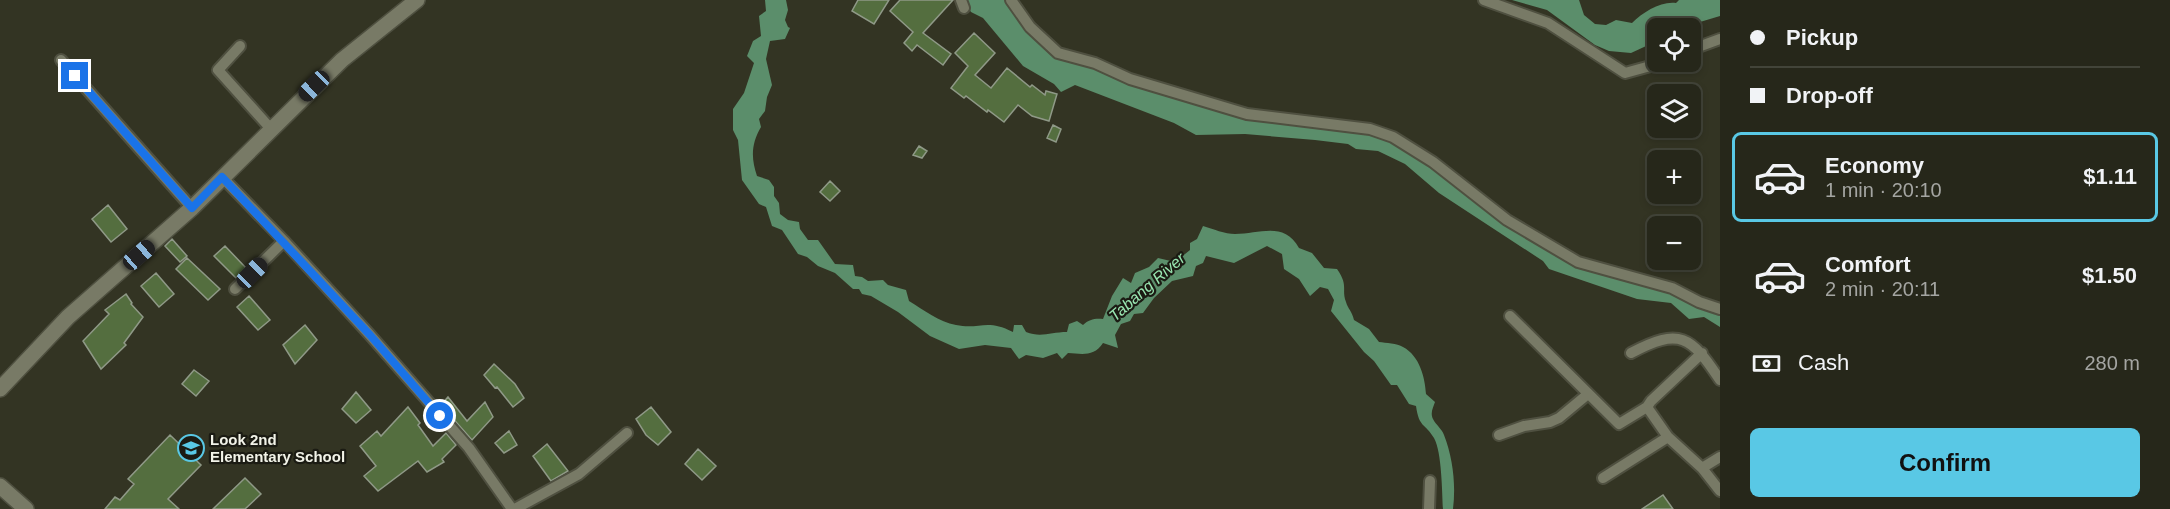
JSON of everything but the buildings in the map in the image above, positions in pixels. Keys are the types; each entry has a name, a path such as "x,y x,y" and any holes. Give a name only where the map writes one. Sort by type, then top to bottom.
{"street":[{"path":"0,389 68,317 192,208 342,60 417,0"},
{"path":"1011,0 1030,27 1058,53 1095,63 1140,82 1247,114 1370,129 1393,137 1433,162 1507,220 1578,262 1672,288 1699,303 1720,309"},
{"path":"1484,0 1548,23 1625,73 1647,67"},
{"path":"1701,46 1720,39"},
{"path":"240,46 218,70 271,129"},
{"path":"61,60 192,208"},
{"path":"222,177 370,335 469,448 513,509 579,474 627,433"},
{"path":"236,289 284,241"},
{"path":"1510,316 1619,424 1647,407 1702,353"},
{"path":"1632,353 1653,342 1666,338 1679,338 1702,353 1720,380"},
{"path":"1499,435 1524,426 1550,422 1559,418 1588,394"},
{"path":"1647,407 1668,437 1702,468 1720,491"},
{"path":"1603,478 1668,437"},
{"path":"1702,468 1720,457"},
{"path":"1429,509 1430,481"},
{"path":"0,486 26,509"}],"water":[{"name":"Tabang River","path":"765,0 786,0 788,10 785,20 790,28 785,39 770,41 766,59 772,85 765,111 759,119 761,127 755,139 753,151 755,169 757,176 769,180 774,187 774,196 779,203 780,214 788,220 799,222 800,229 808,240 818,240 835,264 853,265 855,276 868,281 883,280 888,285 906,290 909,301 944,321 964,326 996,326 1013,332 1014,325 1022,325 1026,332 1041,335 1067,332 1069,324 1077,321 1083,325 1093,319 1103,319 1112,296 1123,278 1131,283 1135,273 1149,267 1158,258 1175,262 1190,250 1190,243 1197,239 1203,226 1231,234 1271,231 1286,234 1299,248 1312,253 1324,268 1337,269 1344,283 1345,298 1354,320 1369,329 1379,342 1401,346 1414,356 1423,374 1426,394 1435,402 1432,417 1443,433 1450,453 1454,481 1453,509 1443,509 1437,444 1421,422 1416,406 1409,404 1397,385 1391,385 1374,361 1331,311 1334,300 1328,289 1320,287 1310,296 1299,279 1284,269 1282,254 1267,246 1234,263 1206,256 1203,263 1196,266 1193,276 1172,281 1154,298 1143,313 1134,314 1130,321 1121,324 1115,335 1118,348 1103,343 1092,353 1068,353 1062,359 1057,353 1043,358 1026,355 1019,359 1011,348 985,345 959,349 930,336 898,312 871,296 862,294 859,289 853,289 835,273 798,254 782,230 772,226 766,207 759,204 742,180 738,140 733,130 733,109 744,93 754,63 747,56 753,41 761,36 759,16 766,11"},
{"path":"963,0 1007,0 1053,56 1061,60 1220,112 1281,123 1354,130 1396,142 1561,256 1651,284 1720,312 1720,327 1704,317 1689,319 1671,303 1637,299 1549,269 1543,261 1439,193 1405,164 1378,151 1356,149 1348,144 1315,140 1245,134 1196,135 1174,123 1075,85 1061,92 1054,84 1023,66 983,18 971,12"},
{"path":"1512,0 1579,0 1584,15 1595,24 1606,25 1616,20 1632,23 1652,8 1676,3 1679,0 1720,0 1720,16 1701,22 1701,18 1647,18 1647,46 1631,53 1609,51 1595,45 1547,10"}],"place":[{"name":"Look 2nd Elementary School","path":"191,448"}],"route":[{"path":"75,76 192,208 222,177 370,335 440,416"}]}
